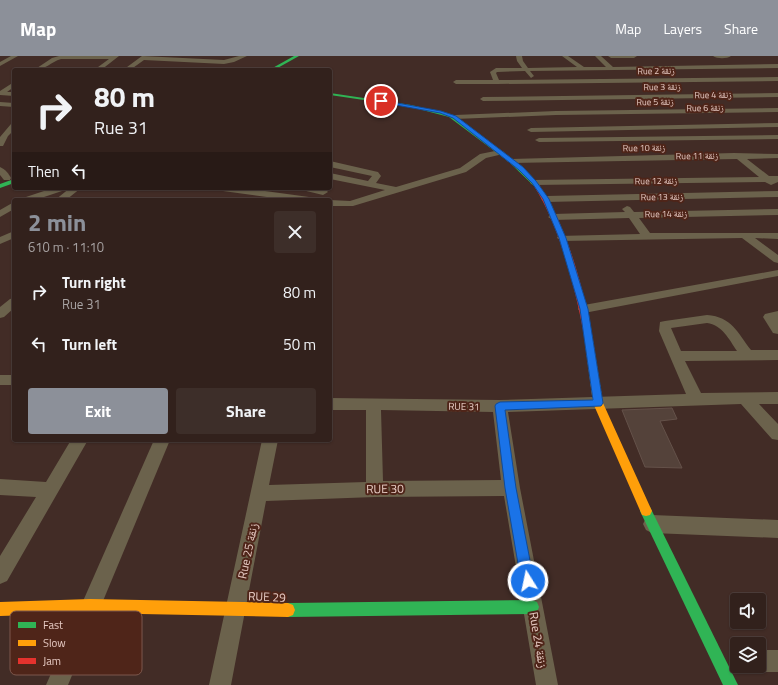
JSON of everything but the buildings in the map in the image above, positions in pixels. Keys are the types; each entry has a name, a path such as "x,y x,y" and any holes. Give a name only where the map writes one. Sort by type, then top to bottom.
{"street":[{"path":"0,64 16,56"},
{"path":"184,60 194,56"},
{"path":"129,68 144,57 224,62 232,61 244,56"},
{"path":"275,68 296,56"},
{"path":"283,68 305,56"},
{"path":"519,56 520,61 556,113 647,236"},
{"path":"565,56 570,61 576,62 609,98"},
{"path":"598,56 612,69"},
{"path":"611,56 634,58 641,61"},
{"path":"715,56 728,56"},
{"path":"715,56 757,79"},
{"path":"39,68 54,59 61,57 115,57"},
{"path":"100,68 115,57"},
{"path":"634,58 636,76 639,80 778,187"},
{"path":"766,59 778,66"},
{"path":"696,60 709,67"},
{"path":"676,61 686,68"},
{"path":"484,116 485,104 489,91 494,82 494,71 778,66"},
{"path":"654,68 669,80"},
{"path":"676,68 704,87"},
{"path":"696,68 714,79"},
{"path":"597,69 629,97"},
{"name":"Rue 2 زنقة","path":"456,82 778,79"},
{"path":"564,81 570,87"},
{"path":"508,82 512,86 510,89"},
{"path":"12,85 1,93 12,94"},
{"path":"574,92 580,98"},
{"path":"332,94 411,106 441,112 455,117 521,169 534,182 546,199 562,238 584,309 598,403 652,524 728,662 731,685"},
{"name":"Rue 3 زنقة","path":"485,104 546,98 778,95"},
{"path":"703,96 775,146"},
{"name":"Rue 4 زنقة","path":"556,113 673,105 778,103"},
{"path":"0,104 12,105"},
{"path":"501,108 556,113"},
{"name":"Rue 5 زنقة","path":"556,113 778,110"},
{"path":"455,117 556,113"},
{"path":"520,120 556,113"},
{"name":"Rue 6 زنقة","path":"556,113 688,117 778,116"},
{"path":"531,130 778,125"},
{"path":"0,142 12,128"},
{"path":"539,140 778,136"},
{"path":"690,149 775,146"},
{"path":"332,203 350,204 463,170 483,156 500,152"},
{"name":"Rue 10 زنقة","path":"511,161 778,156"},
{"path":"716,157 727,166"},
{"path":"332,164 375,174 377,176 371,184"},
{"name":"Rue 11 زنقة","path":"673,167 778,165"},
{"path":"521,169 582,169"},
{"path":"0,170 9,179 0,186"},
{"name":"Rue 12 زنقة","path":"534,182 602,175 778,179"},
{"path":"334,177 397,190"},
{"path":"32,198 56,190"},
{"path":"63,198 73,190"},
{"path":"237,190 295,198"},
{"path":"317,198 325,190"},
{"name":"Rue 13 زنقة","path":"546,199 778,194"},
{"path":"0,214 12,206"},
{"name":"Rue 14 زنقة","path":"553,217 778,212"},
{"path":"0,241 12,235"},
{"path":"562,238 744,235 778,236"},
{"path":"744,235 778,260"},
{"path":"584,309 778,273"},
{"path":"0,314 12,304"},
{"path":"778,315 769,317 778,330"},
{"path":"696,399 665,331 665,325 707,319 717,320 725,325 748,356"},
{"path":"677,356 778,355"},
{"path":"0,380 12,380"},
{"path":"744,398 778,434"},
{"path":"598,403 696,399 778,398"},
{"name":"RUE 31","path":"332,404 500,406 598,403"},
{"path":"373,405 375,489"},
{"name":"Rue 24 زنقة","path":"500,406 511,488 547,685"},
{"path":"0,574 79,442"},
{"path":"88,611 161,442"},
{"name":"Rue 25 زنقة","path":"220,685 270,442"},
{"path":"0,487 50,490"},
{"name":"RUE 30","path":"260,493 375,489 511,488"},
{"path":"652,524 778,529"},
{"name":"RUE 29","path":"0,609 90,606 276,610 532,607"},
{"path":"766,661 778,661"},
{"path":"57,685 61,675"}],"traffic: fast":[{"path":"275,68 297,56"},
{"path":"332,94 411,106 451,116 511,161 537,186"},
{"path":"0,186 12,182"},
{"path":"646,511 731,685"},
{"path":"288,610 532,607"}],"traffic: slow":[{"path":"588,335 598,403 646,511"},
{"path":"0,609 90,606 288,610"}],"traffic: jam":[{"path":"537,186 548,204 567,254 578,291 588,335"}],"route":[{"path":"381,101 420,107 455,117 521,169 534,182 546,199 562,238 584,309 598,403 500,406 511,488 528,581"}]}
